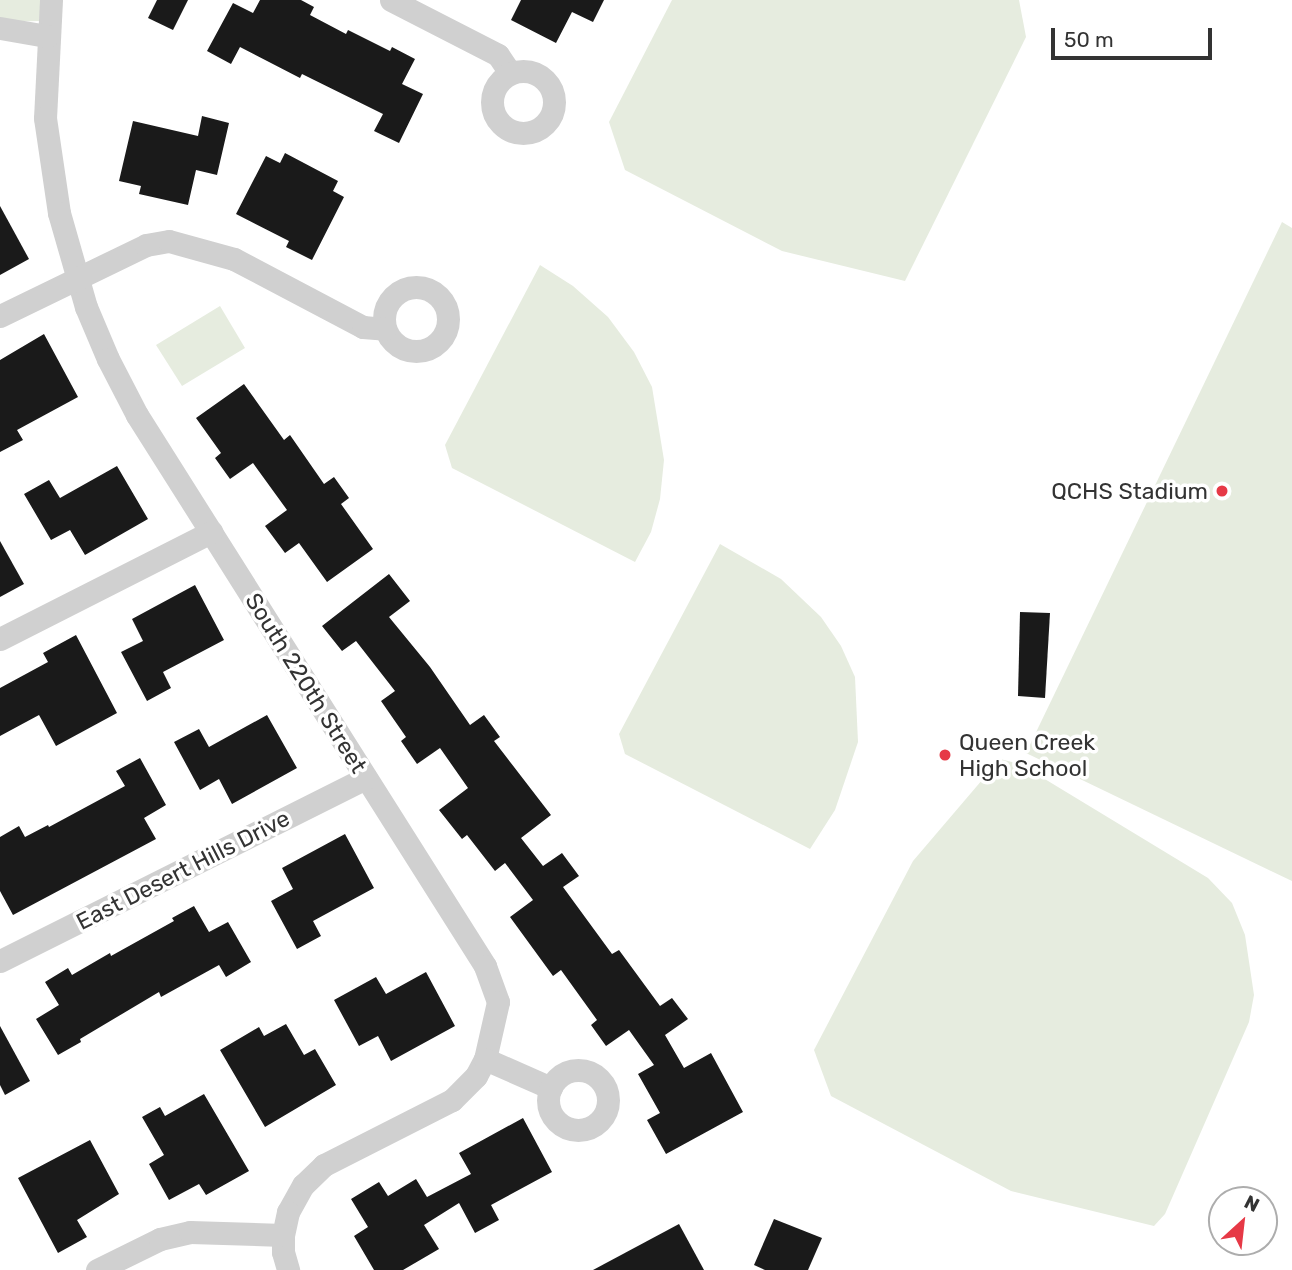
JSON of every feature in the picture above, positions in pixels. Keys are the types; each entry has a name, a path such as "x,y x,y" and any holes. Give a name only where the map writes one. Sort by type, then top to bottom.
{"street":[{"name":"South 220th Street","path":"51,0 47,36 45,118 59,213 77,278 107,359 137,415 485,966 498,1002 485,1059 475,1076 452,1100 324,1165 303,1185 288,1212 283,1235 283,1252 288,1270"},
{"path":"391,0 498,55 510,73"},
{"path":"0,28 47,36"},
{"path":"0,316 146,245 169,241 234,259 363,327 385,330"},
{"path":"0,639 211,532"},
{"name":"East Desert Hills Drive","path":"0,961 366,778"},
{"path":"485,1059 551,1088"},
{"path":"97,1270 160,1239 191,1232 283,1235"}],"shaded area":[{"path":"0,0 42,0 39,21 0,22"},
{"path":"672,0 1019,0 1026,37 905,281 782,251 625,170 609,122"},
{"name":"QCHS Stadium","path":"1282,222 1292,228 1292,881 1026,753"},
{"path":"540,265 573,286 608,317 634,352 652,387 664,460 660,499 651,532 635,562 452,468 445,445"},
{"path":"220,306 245,348 182,386 156,345"},
{"path":"720,544 781,579 821,617 841,646 855,677 858,742 835,810 810,849 625,754 619,734"},
{"path":"1000,759 1020,764 1208,878 1232,903 1245,935 1254,995 1249,1022 1165,1214 1154,1226 1011,1191 831,1096 814,1050 913,861"}],"building":[{"path":"157,0 188,0 173,30 148,18"},
{"path":"260,0 301,0 314,7 310,15 346,34 348,30 390,51 392,47 415,59 402,84 423,94 399,143 374,131 383,114 302,74 300,78 240,47 231,64 207,51 233,3 253,13"},
{"path":"521,0 604,0 593,22 572,12 556,43 511,20"},
{"path":"202,116 229,123 217,175 196,170 188,205 139,194 141,186 119,181 133,121 198,136"},
{"path":"285,153 338,181 333,191 344,197 312,260 286,247 289,241 236,214 266,156 280,163"},
{"path":"0,206 29,259 0,275"},
{"path":"44,334 78,397 17,430 23,440 0,452 0,360"},
{"path":"244,384 284,440 290,435 324,484 334,477 349,498 341,504 373,549 327,582 299,543 285,553 265,526 287,510 253,463 230,479 215,458 221,453 196,418"},
{"path":"117,466 148,519 85,555 70,530 51,540 24,494 49,480 60,498"},
{"path":"0,541 24,584 0,597"},
{"path":"389,574 410,601 389,617 430,667 470,725 484,715 500,737 494,741 551,815 521,838 543,866 562,853 579,876 563,887 612,954 619,950 660,1006 672,998 688,1019 665,1035 684,1068 711,1053 743,1112 666,1154 647,1120 660,1113 638,1074 654,1065 629,1030 606,1046 591,1025 597,1020 561,970 553,976 510,917 533,900 505,863 495,871 467,835 462,839 439,810 468,788 440,748 417,764 401,741 406,737 381,701 395,691 356,641 342,651 322,626"},
{"path":"195,585 224,640 163,672 171,688 147,701 121,652 143,641 132,619"},
{"path":"1020,612 1050,613 1045,698 1018,696"},
{"path":"76,635 117,713 56,746 39,715 0,736 0,688 48,662 43,653"},
{"path":"267,715 297,768 232,804 219,779 200,790 174,742 199,729 209,747"},
{"path":"140,758 166,805 144,818 156,839 13,915 0,891 0,837 19,826 25,837 125,786 116,771"},
{"path":"345,834 374,888 313,921 321,936 297,949 271,901 293,889 282,868"},
{"path":"194,906 209,932 228,922 251,962 226,977 219,965 161,997 159,992 58,1055 36,1019 59,1005 45,982 68,968 72,975 110,953 111,956 174,921 172,918"},
{"path":"426,972 455,1026 391,1061 378,1036 359,1046 334,1000 376,977 386,994"},
{"path":"286,1024 304,1055 315,1049 336,1085 265,1127 220,1050 259,1027 264,1036"},
{"path":"0,1026 30,1081 5,1095 0,1085"},
{"path":"204,1094 249,1171 206,1195 199,1184 169,1200 149,1164 164,1155 142,1117 160,1107 165,1116"},
{"path":"523,1118 552,1172 491,1205 499,1220 475,1233 459,1203 424,1225 439,1249 403,1270 374,1270 354,1236 368,1227 351,1199 379,1182 388,1196 416,1179 427,1197 471,1174 459,1153"},
{"path":"90,1140 119,1194 77,1220 87,1237 58,1253 18,1178"},
{"path":"774,1219 822,1238 808,1270 765,1270 754,1265"},
{"path":"679,1224 704,1270 593,1270"}],"place":[{"name":"QCHS Stadium","path":"1222,491"},
{"name":"Queen Creek High School","path":"945,755"}]}
